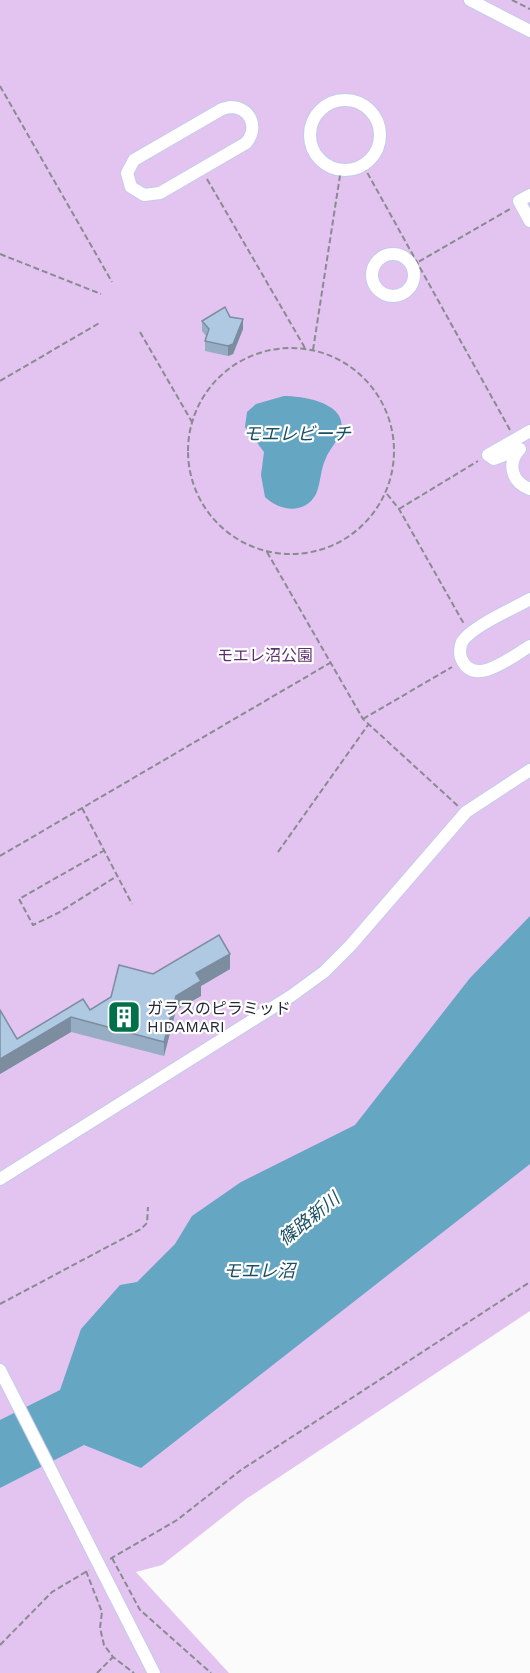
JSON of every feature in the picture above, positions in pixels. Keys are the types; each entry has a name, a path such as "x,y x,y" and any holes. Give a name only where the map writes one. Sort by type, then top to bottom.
{"street":[{"path":"470,0 530,31"},
{"path":"335,101 354,101 370,110 376,118 380,136 379,145 375,154 363,165 341,169 320,159 314,151 310,134 311,126 320,110 335,101"},
{"path":"239,107 247,112 252,121 251,136 246,143 201,169 151,196 136,193 131,188 127,173 134,160 222,109 239,107"},
{"path":"525,199 530,220"},
{"path":"530,431 488,455 494,459 520,448 514,455 512,470 519,483 530,489"},
{"path":"530,599 470,634 461,643 462,661 476,672 486,671 530,646"},
{"path":"0,1179 291,996 324,972 465,812 530,770"},
{"path":"0,1370 90,1545 132,1635 154,1673"}],"path":[{"path":"512,0 530,9"},
{"path":"0,86 112,282"},
{"path":"363,165 415,264 515,439"},
{"path":"201,169 305,348"},
{"path":"314,350 341,169"},
{"path":"415,264 525,199"},
{"path":"0,254 100,294"},
{"path":"0,381 101,322"},
{"path":"140,332 192,422"},
{"path":"274,348 314,350 325,353 355,369 378,392 391,424 395,459 386,493 366,522 338,543 304,553 267,552 237,538 210,516 194,484 189,466 188,444 192,422 198,407 214,381 236,363 274,348"},
{"path":"399,509 488,455"},
{"path":"386,493 399,509 470,634"},
{"path":"267,552 363,719 465,812"},
{"path":"363,719 462,661"},
{"path":"0,856 330,663"},
{"path":"278,852 369,724"},
{"path":"82,808 132,904"},
{"path":"105,850 19,899 33,925 58,913 117,876"},
{"path":"0,1304 141,1229 147,1223 148,1207"},
{"path":"0,1645 52,1592 177,1520 242,1470 530,1282"},
{"path":"112,1558 140,1610 211,1673"},
{"path":"86,1571 102,1612 100,1628 104,1645 113,1657 134,1673"},
{"path":"100,1672 113,1657"}],"green space":[{"name":"モエレ沼公園","path":"0,0 530,0 530,1311 246,1499 162,1565 136,1572 229,1673 0,1673"}],"water":[{"name":"モエレビーチ","path":"284,396 323,403 339,415 342,423 340,434 324,463 316,494 305,505 292,509 277,505 265,497 261,475 264,452 245,427 247,412 256,404"},
{"name":"モエレ沼","path":"530,916 530,1164 141,1468 84,1445 0,1488 0,1420 60,1390 81,1329 120,1285 137,1282 175,1244 192,1216 241,1182 355,1125 470,978"}],"building":[{"path":"225,307 230,317 243,319 233,344 228,346 205,341 209,329 202,321"},
{"path":"219,935 230,954 196,973 201,981 176,996 164,1042 71,1017 0,1059 0,1010 17,1039 83,999 90,1010 111,997 119,965 153,974"}],"place":[{"name":"ガラスのピラミッド HIDAMARI","path":"124,1017"}],"water label":[{"name":"篠路新川","path":"309,1219"}]}
